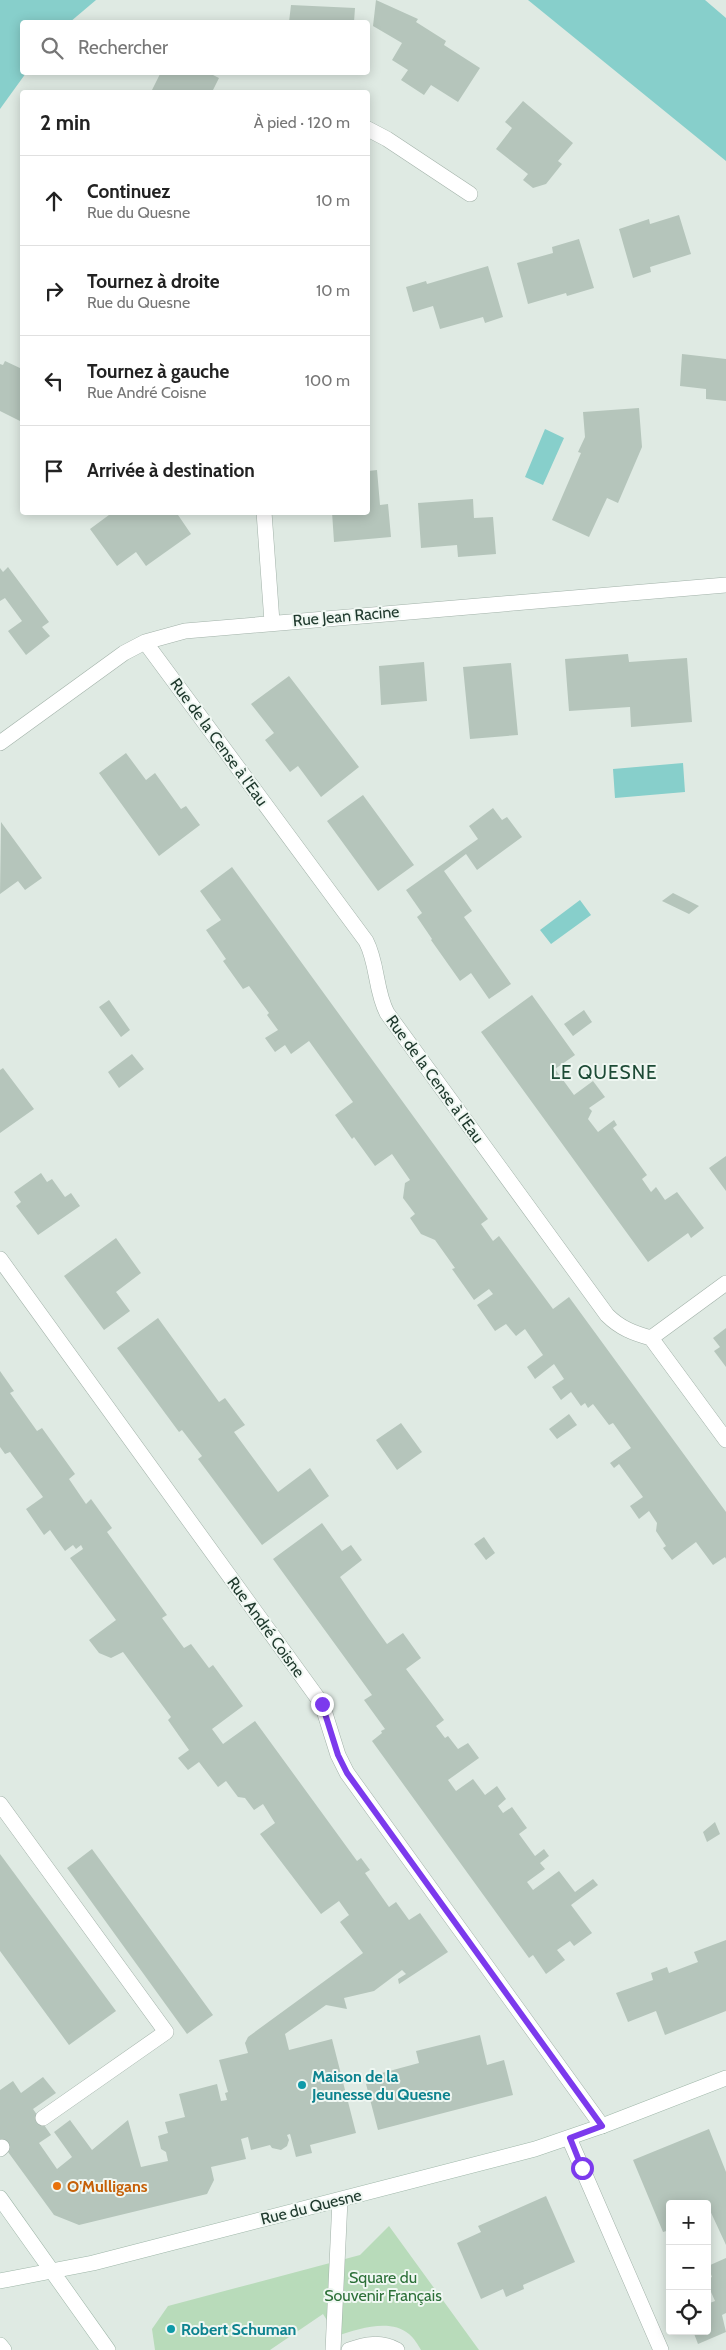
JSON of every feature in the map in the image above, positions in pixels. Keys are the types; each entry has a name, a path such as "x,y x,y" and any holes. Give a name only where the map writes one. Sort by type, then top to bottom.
{"street":[{"path":"370,130 387,139 470,194"},
{"path":"264,515 272,622"},
{"name":"Rue Jean Racine","path":"0,743 124,653 146,642 185,631 272,622 726,585"},
{"name":"Rue de la Cense à l'Eau","path":"146,642 366,942 373,958 380,995 387,1013 607,1315 617,1325 631,1332 651,1338"},
{"name":"Rue André Coisne","path":"0,1259 322,1704 338,1755 347,1773 602,2126"},
{"path":"726,1283 651,1338 726,1440"},
{"path":"0,1804 166,2032 43,2118"},
{"name":"Rue du Quesne","path":"0,2281 93,2263 340,2200 570,2138 726,2078"},
{"path":"570,2138 661,2350"},
{"path":"0,2198 50,2271 108,2350"},
{"path":"332,2350 340,2200"},
{"path":"349,2350 362,2345 379,2344 397,2350"},
{"path":"0,2345 4,2350"}],"green space":[{"name":"Square du Souvenir Français","path":"389,2226 479,2350 421,2350 409,2334 401,2329 383,2326 354,2330 337,2336 323,2314 270,2350 155,2350 152,2329 168,2306 360,2255"}],"water":[{"path":"0,0 96,0 72,20 20,20 20,75 25,75 0,109"},
{"path":"528,0 705,0 726,18 726,161"},
{"path":"545,429 564,438 543,485 525,477"},
{"path":"683,763 685,792 615,798 613,769"},
{"path":"580,900 591,915 551,944 540,930"}],"building":[{"path":"376,0 418,19 416,22 446,41 444,45 480,68 458,102 431,85 424,95 401,80 408,70 392,60 402,43 373,26"},
{"path":"291,5 355,8 354,20 289,20"},
{"path":"160,75 213,75 219,78 213,90 152,90"},
{"path":"523,101 573,143 558,161 562,164 546,184 533,188 523,180 528,174 496,149 512,128 505,122"},
{"path":"679,215 691,254 650,267 651,272 633,278 619,229 649,219 650,224"},
{"path":"579,239 594,288 567,296 566,293 528,304 517,263 553,253 552,247"},
{"path":"488,266 503,317 485,323 483,317 440,329 433,306 413,312 406,287 426,281 427,284"},
{"path":"682,354 726,359 726,401 706,399 706,389 680,386"},
{"path":"5,361 20,368 20,421 0,411 0,364 3,365"},
{"path":"639,408 642,447 618,503 607,498 589,537 552,520 581,453 578,452 585,437 583,412"},
{"path":"377,470 380,505 388,504 391,537 334,542 332,515 370,515 370,471"},
{"path":"473,499 474,518 493,517 496,554 458,557 457,545 421,548 418,503"},
{"path":"109,515 178,515 191,534 146,566 136,552 117,566 90,529"},
{"path":"8,567 49,622 42,627 50,636 26,655 8,631 22,621 5,598 0,601 0,568 3,572"},
{"path":"628,654 629,662 687,658 692,722 631,727 630,707 569,711 565,659"},
{"path":"424,662 427,701 381,705 379,666"},
{"path":"511,663 518,735 470,739 463,667"},
{"path":"289,676 359,767 321,797 298,766 290,772 265,740 274,733 251,704"},
{"path":"126,753 146,780 155,773 181,809 186,806 200,825 159,856 99,773"},
{"path":"363,795 414,865 378,891 327,821"},
{"path":"493,808 502,820 507,817 522,837 477,870 466,854 444,871 472,911 464,917 511,984 489,999 471,973 460,981 417,917 422,913 406,890 478,839 469,826"},
{"path":"1,822 42,878 25,890 18,881 0,894"},
{"path":"232,867 488,1219 481,1224 493,1241 499,1236 553,1309 569,1297 726,1512 726,1559 725,1557 713,1565 696,1542 672,1560 663,1548 666,1546 656,1531 657,1523 649,1511 639,1519 630,1506 643,1497 619,1464 614,1468 610,1463 631,1448 613,1423 609,1425 593,1404 588,1408 585,1403 581,1406 571,1392 561,1400 552,1387 564,1379 554,1364 535,1379 527,1367 543,1355 525,1329 516,1336 506,1324 495,1331 477,1305 493,1294 489,1289 474,1300 452,1269 455,1268 435,1240 421,1234 410,1218 415,1214 403,1198 405,1183 410,1180 392,1154 375,1166 354,1137 352,1139 335,1115 353,1102 309,1041 291,1054 285,1045 275,1052 265,1038 278,1030 267,1015 269,1013 249,986 243,989 223,961 226,959 206,930 221,920 200,891"},
{"path":"673,893 699,906 689,914 662,901"},
{"path":"532,995 575,1055 555,1069 574,1095 593,1081 605,1097 589,1108 592,1111 588,1119 598,1132 614,1120 617,1125 613,1128 647,1175 642,1179 651,1192 656,1187 665,1200 677,1192 704,1228 691,1238 688,1233 648,1262 481,1032"},
{"path":"109,1000 130,1030 121,1037 99,1007"},
{"path":"584,1010 592,1022 573,1036 564,1024"},
{"path":"132,1054 144,1069 119,1088 108,1072"},
{"path":"3,1068 34,1109 0,1133 0,1070"},
{"path":"726,1156 726,1191 709,1168"},
{"path":"41,1173 47,1182 52,1179 65,1197 71,1193 80,1206 38,1235 16,1206 21,1202 14,1192"},
{"path":"116,1238 141,1273 116,1292 130,1311 104,1330 64,1276"},
{"path":"158,1318 219,1402 225,1398 245,1425 234,1432 278,1492 310,1468 329,1496 262,1545 198,1459 202,1456 182,1430 179,1432 117,1348"},
{"path":"726,1328 726,1367 714,1351 720,1347 713,1338"},
{"path":"0,1371 14,1391 10,1393 37,1431 42,1428 75,1474 69,1479 86,1504 91,1499 112,1528 107,1532 167,1615 162,1618 184,1648 191,1644 209,1668 213,1665 243,1706 212,1729 223,1744 255,1721 357,1861 361,1858 370,1870 365,1873 389,1907 396,1902 409,1920 420,1913 448,1952 399,1984 398,1979 406,1974 402,1970 374,1991 344,1998 347,2009 326,2005 285,2034 289,2050 332,2039 356,2133 310,2145 312,2153 296,2157 290,2134 287,2135 289,2140 287,2146 281,2150 272,2148 270,2145 251,2150 248,2137 241,2139 246,2159 211,2167 214,2180 207,2194 79,2225 54,2215 0,2141 0,2090 13,2081 21,2093 43,2077 56,2093 33,2109 51,2135 39,2143 57,2169 72,2157 54,2132 70,2120 92,2150 128,2120 141,2167 168,2161 166,2152 161,2149 158,2136 168,2133 165,2122 185,2117 179,2094 217,2084 221,2101 227,2100 225,2093 228,2092 219,2060 248,2053 245,2043 248,2037 363,1953 340,1922 349,1915 339,1901 321,1914 260,1834 275,1823 263,1804 254,1810 245,1798 238,1797 226,1781 218,1787 199,1762 188,1770 178,1758 189,1750 168,1720 171,1717 123,1652 111,1658 99,1653 89,1640 116,1620 70,1558 83,1549 81,1545 76,1549 73,1545 65,1551 50,1530 44,1535 26,1509 43,1497 10,1452 5,1454 0,1447"},
{"path":"569,1414 577,1425 557,1439 549,1429"},
{"path":"401,1423 422,1452 397,1470 376,1440"},
{"path":"322,1523 342,1551 351,1545 362,1560 340,1577 387,1644 403,1633 421,1658 406,1669 444,1720 436,1726 445,1738 448,1736 458,1749 468,1743 479,1758 448,1780 456,1791 473,1779 485,1795 497,1786 506,1799 498,1806 503,1813 512,1807 527,1828 519,1834 535,1856 544,1849 549,1856 540,1863 545,1869 527,1882 533,1890 559,1871 575,1892 593,1879 598,1885 571,1905 592,1933 574,1946 570,1941 557,1950 565,1960 546,1974 533,1955 529,1958 372,1741 385,1729 364,1700 372,1695 273,1559"},
{"path":"484,1537 495,1553 486,1560 474,1544"},
{"path":"715,1822 720,1834 707,1842 703,1832"},
{"path":"92,1849 213,2015 187,2034 67,1868"},
{"path":"0,1854 116,2011 69,2045 0,1951"},
{"path":"726,1940 726,2011 665,2035 656,2011 628,2022 616,1993 653,1980 651,1973 667,1967 669,1973 698,1962 694,1952"},
{"path":"480,2035 487,2065 504,2060 513,2095 378,2130 366,2084 384,2080 382,2073 419,2063 416,2051"},
{"path":"709,2129 726,2172 726,2245 711,2213 711,2200 666,2200 666,2231 663,2232 633,2160"},
{"path":"546,2196 575,2262 523,2285 524,2289 506,2297 503,2289 481,2299 457,2243 481,2232 478,2226"},
{"path":"726,2258 726,2313 722,2315 726,2332 698,2344 695,2335 711,2335 711,2302 715,2301 711,2292 711,2265"}],"place":[{"name":"Maison de la Jeunesse du Quesne","path":"302,2085"},
{"name":"O'Mulligans","path":"57,2186"},
{"name":"Robert Schuman","path":"171,2329"}],"district":[{"name":"LE QUESNE","path":"604,1072"}],"route":[{"path":"322,1704 338,1755 347,1773 602,2126 570,2138 582,2168"}]}
